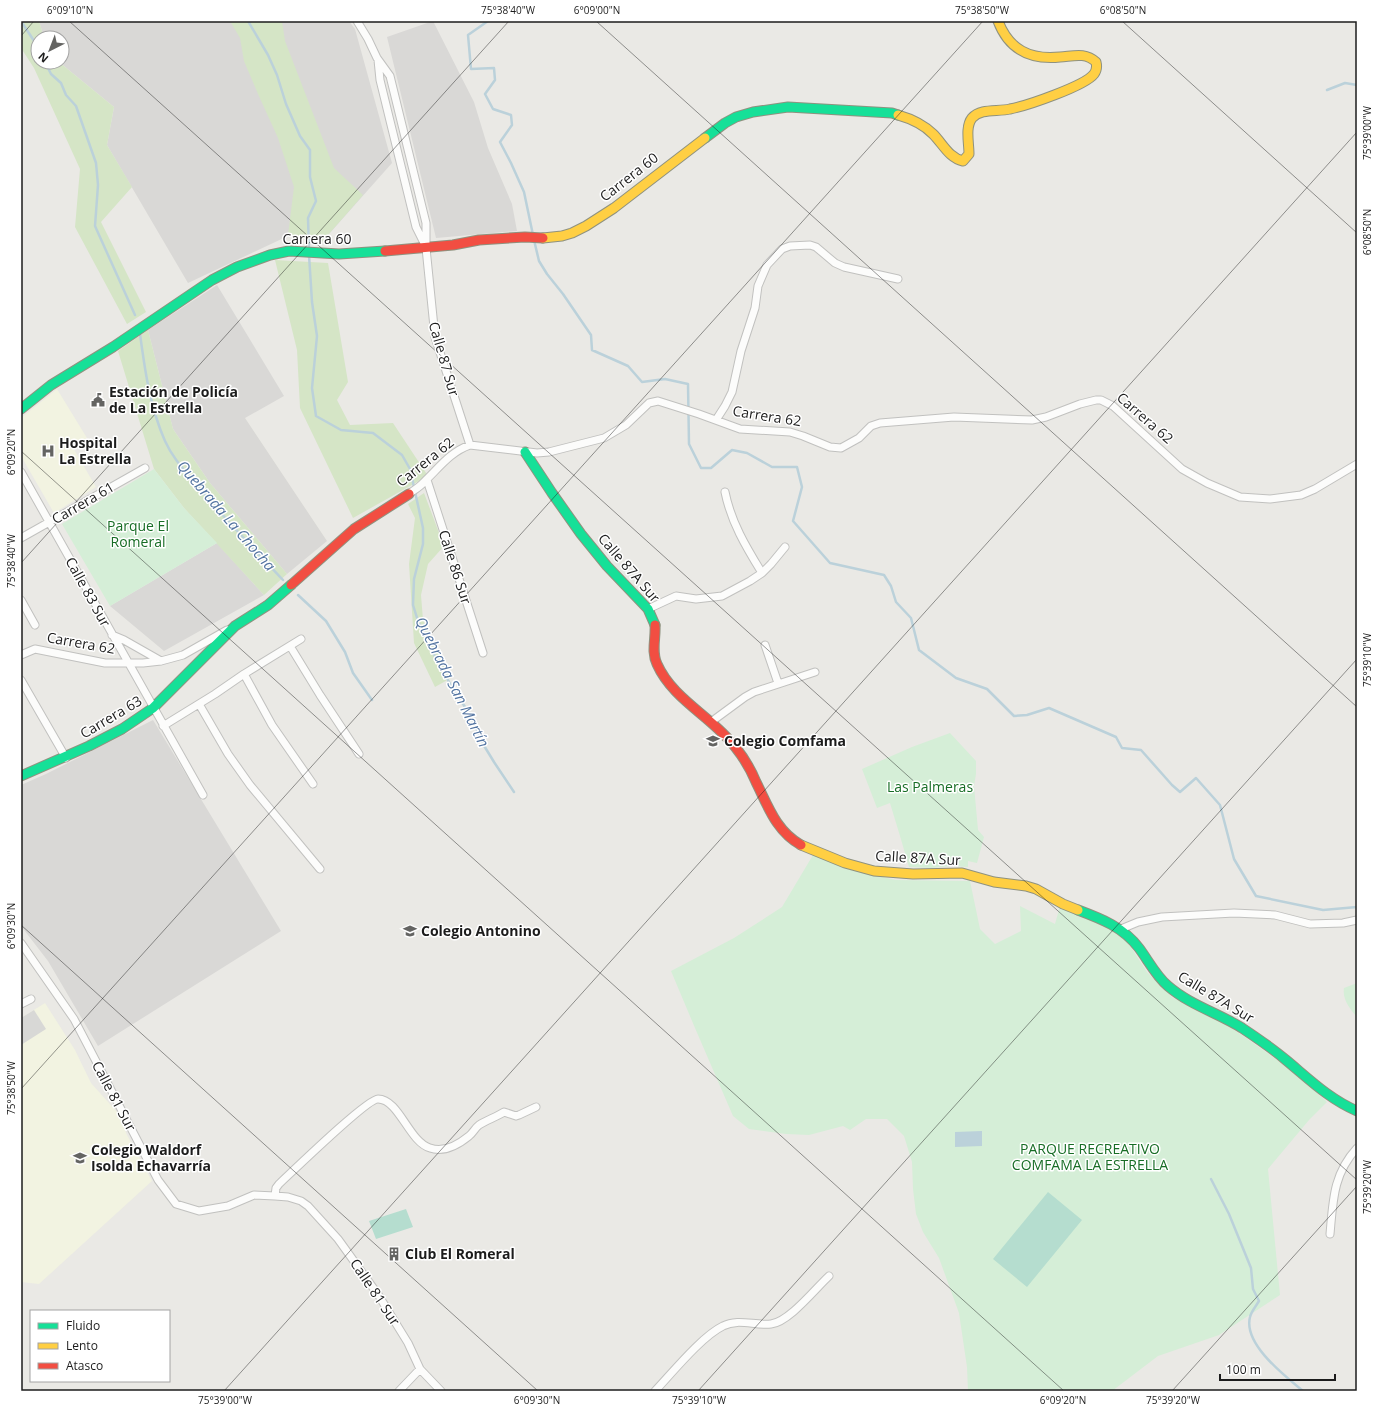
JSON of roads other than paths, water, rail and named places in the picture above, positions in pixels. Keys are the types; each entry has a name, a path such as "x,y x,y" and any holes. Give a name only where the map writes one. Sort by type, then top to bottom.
{"street":[{"name":"Calle 87 Sur","path":"357,21 377,58 390,76 426,223 426,248 435,336 470,445"},
{"name":"Carrera 60","path":"21,409 51,385 113,347 212,280 237,267 282,251 362,253 426,248 479,240 562,236 586,226 614,208 648,180 725,123 745,114 771,109 800,108 830,111 892,113 918,122 933,134 955,159 963,161 969,154 968,124 973,117 981,112 1008,110 1045,99 1062,92 1095,74 1096,62 1093,58 1087,55 1080,54 1060,57 1044,57 1029,55 1010,43 1000,30 998,21"},
{"name":"Calle 87 Sur","path":"377,58 380,80 416,227 426,248"},
{"path":"716,420 726,406 732,392 741,351 755,308 758,286 767,265 782,249 790,246 810,245 816,247 836,263 844,267 898,279"},
{"name":"Carrera 62","path":"21,655 35,649 105,663 128,664 161,661 183,654 256,614 273,601 354,529 419,487 456,451 470,445 525,452 549,452 604,438 626,425 649,403 658,402 693,412 740,429 790,432 830,447 841,448 859,438 871,426 880,423 954,417 1032,420 1046,417 1088,402 1101,400 1113,406 1182,469 1207,483 1240,497 1270,499 1301,495 1315,489 1357,464"},
{"name":"Calle 87A Sur","path":"525,452 570,520 602,560 648,609 654,618 656,627 654,653 656,662 672,686 735,746 753,775 773,817 790,839 848,864 867,870 906,874 962,873 974,875 991,881 1030,886 1060,903 1108,922 1120,928 1133,941 1156,973 1178,994 1224,1017 1244,1029 1282,1057 1336,1102 1357,1111"},
{"name":"Carrera 61","path":"21,538 145,468"},
{"name":"Calle 83 Sur","path":"21,472 203,796"},
{"name":"Calle 86 Sur","path":"427,480 483,653"},
{"path":"725,492 728,506 736,528 762,573"},
{"path":"648,609 676,596 696,599 722,596 762,573 772,564 785,546"},
{"path":"21,600 35,625"},
{"name":"Carrera 63","path":"21,776 66,758 123,729 153,708 235,626"},
{"name":"Carrera 62","path":"112,634 161,661"},
{"path":"164,726 301,639"},
{"path":"765,645 778,684"},
{"path":"290,646 359,754"},
{"path":"711,722 745,697 764,688 815,672"},
{"path":"244,674 272,725 313,784"},
{"path":"21,680 66,758"},
{"path":"199,704 228,754 250,785 320,869"},
{"path":"1120,928 1147,919 1179,915 1234,913 1274,914 1310,924 1343,923 1357,920"},
{"name":"Calle 81 Sur","path":"22,945 74,1019 158,1180 176,1204 198,1211 228,1206 254,1196 288,1197 301,1201 308,1206 338,1239 379,1296 408,1343 420,1369 441,1391"},
{"path":"21,1004 31,999"},
{"path":"275,1196 276,1188 279,1184 354,1116 370,1102 376,1099 382,1100 397,1111 412,1134 420,1142 430,1148 443,1149 454,1146 479,1126 504,1112 520,1116 536,1107"},
{"path":"1330,1234 1334,1193 1338,1178 1343,1166 1357,1148"},
{"path":"655,1391 711,1333 722,1326 735,1322 770,1324 778,1322 787,1317 829,1276"},
{"path":"399,1391 420,1369"}],"water":[{"path":"982,1131 982,1146 955,1147 955,1132"}],"waterway":[{"name":"Quebrada La Chocha","path":"21,21 30,35"},
{"name":"Quebrada San Martín","path":"248,21 268,55 277,75 286,104 300,136 310,150 310,177 316,201 308,218 309,250"},
{"path":"488,21 468,35 471,69 494,68 495,80 485,94 493,109 511,115 512,125 500,142 524,192 533,235"},
{"name":"Quebrada La Chocha","path":"49,70 51,74 61,83 66,95 76,106 96,163 98,185 95,226 135,315"},
{"path":"1327,90 1345,83 1357,85"},
{"path":"534,240 539,261 591,335 592,350 628,366 642,382 665,379 688,384 689,444 701,468 711,468 732,450 747,453 772,467 797,467 802,487 793,521 830,563 884,575 891,586 896,602 911,618 919,650 956,678 987,689 1014,716 1027,715 1049,708 1116,737 1122,748 1141,750 1180,792 1196,778 1220,805 1234,859 1256,896 1323,910 1357,907"},
{"name":"Quebrada San Martín","path":"309,255 312,302 317,336 312,388 316,416 341,430 373,433 402,455 410,469 423,528 423,544 414,579 413,605 418,621 431,649 454,691 470,714 483,744 514,792"},
{"name":"Quebrada La Chocha","path":"140,334 146,375 155,415 168,448 180,466 209,500 283,580"},
{"name":"Quebrada La Chocha","path":"298,595 326,621 345,652 353,673 372,700"},
{"path":"1211,1179 1229,1214 1251,1268 1253,1289 1259,1301 1250,1317 1250,1327 1253,1338 1259,1348 1276,1368 1303,1391"}],"place":[{"name":"Estación de Policía de La Estrella","path":"98,400"},
{"name":"Hospital La Estrella","path":"48,451"},
{"name":"Colegio Comfama","path":"713,741"},
{"name":"Colegio Antonino","path":"410,931"},
{"name":"Colegio Waldorf Isolda Echavarría","path":"80,1158"},
{"name":"Club El Romeral","path":"394,1254"}],"park label":[{"name":"Parque El Romeral","path":"138,534"},
{"name":"Las Palmeras","path":"930,787"},
{"name":"PARQUE RECREATIVO COMFAMA LA ESTRELLA","path":"1090,1158"}]}
